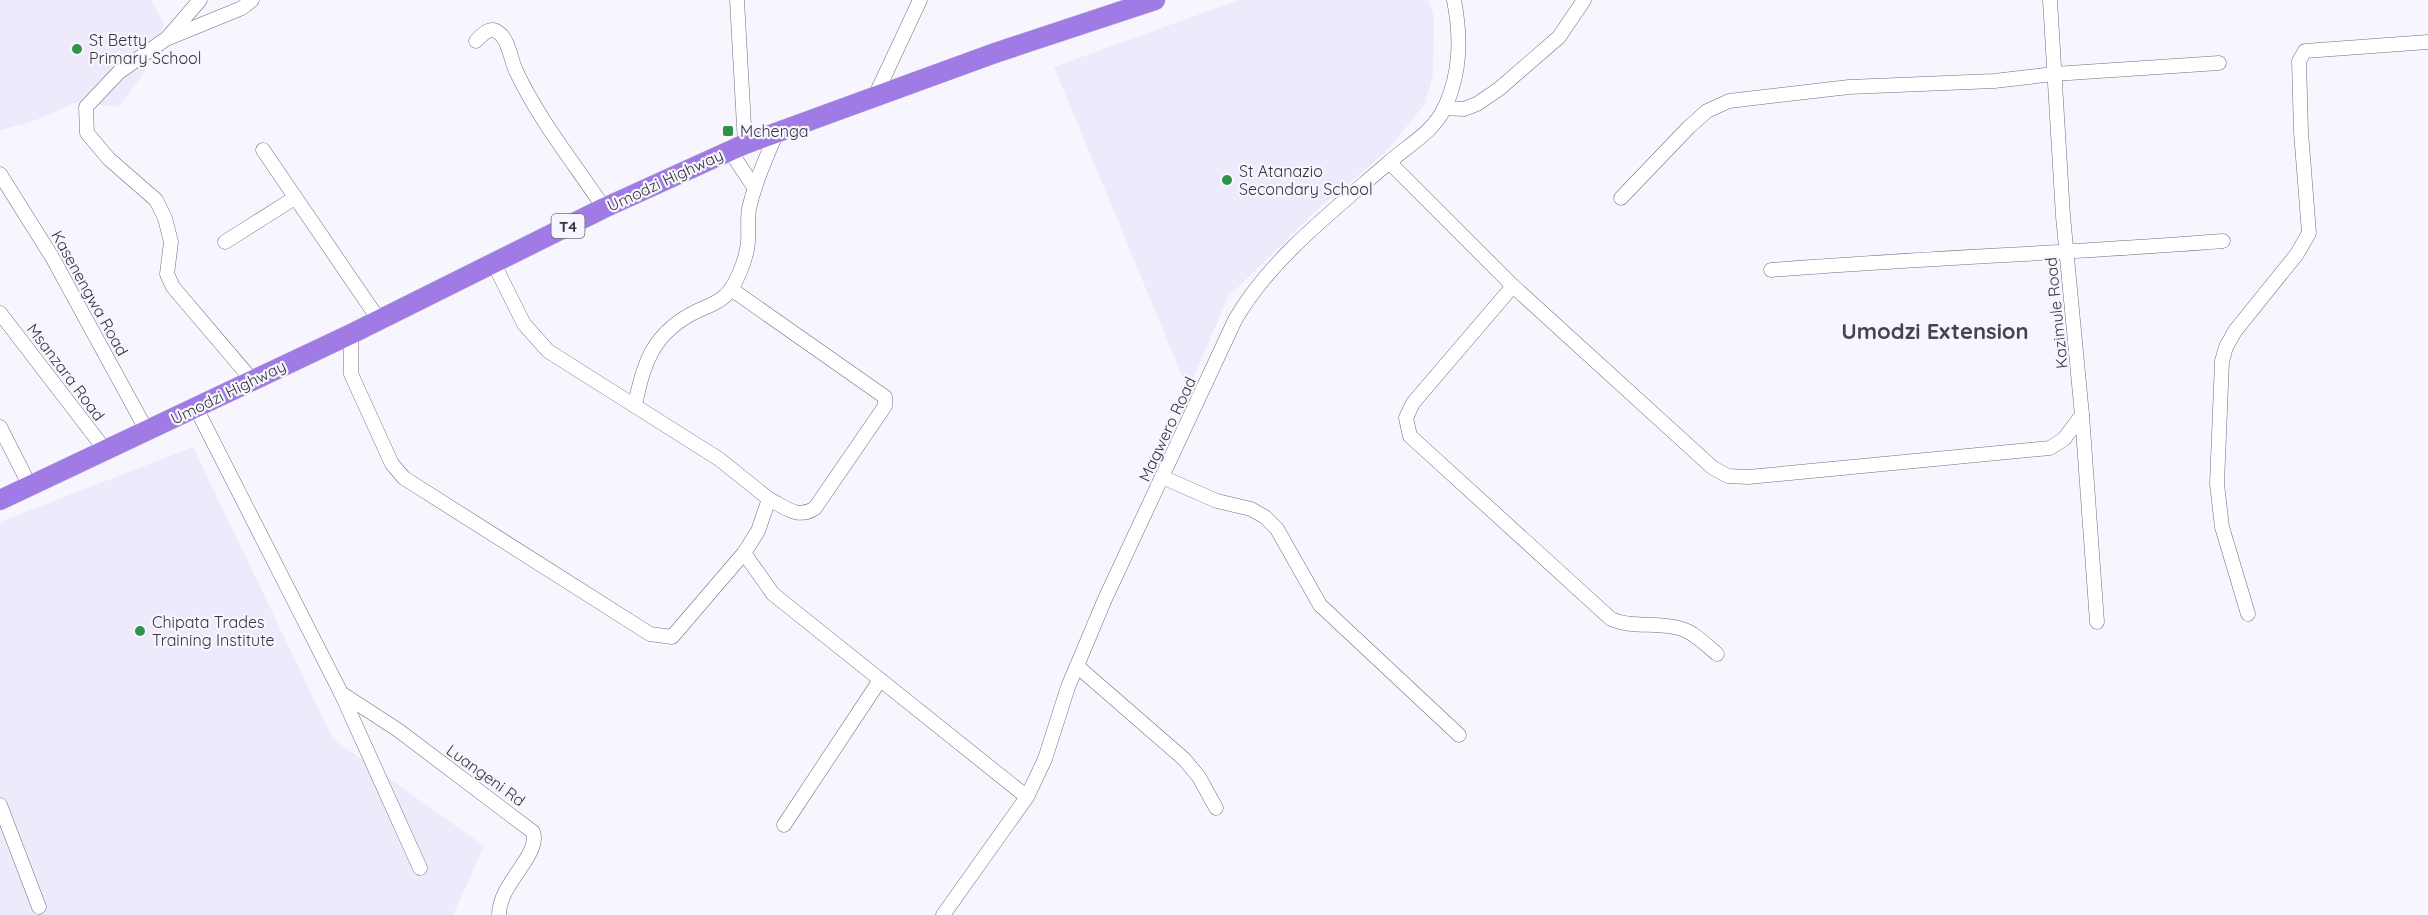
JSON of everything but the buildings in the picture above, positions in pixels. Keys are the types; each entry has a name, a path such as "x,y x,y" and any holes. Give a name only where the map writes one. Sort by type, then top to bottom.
{"highway":[{"name":"Umodzi Highway","path":"0,500 351,334 604,208 737,147 876,94 1155,0"}],"street":[{"path":"166,39 200,0"},
{"path":"252,0 242,8 166,39 119,72 86,107 87,133 109,159 156,200 165,218 171,242 167,274 173,287 252,381"},
{"path":"737,0 737,147 754,187"},
{"path":"876,94 920,0"},
{"name":"Magwero Road","path":"943,915 1027,797 1046,759 1077,666 1235,320 1252,290 1277,263 1389,162 1426,134 1444,108 1458,68 1459,26 1454,0"},
{"path":"1444,108 1464,109 1477,104 1499,89 1559,37 1584,0"},
{"name":"Kazimule Road","path":"2050,0 2067,253 2082,415 2097,622"},
{"path":"476,41 485,32 492,30 503,37 515,70 535,106 604,208"},
{"path":"2248,614 2222,528 2217,484 2222,361 2226,347 2235,331 2297,254 2309,233 2301,132 2300,61 2305,51 2428,42"},
{"path":"1621,198 1689,127 1707,111 1729,101 1849,87 1994,81 2054,74 2218,63"},
{"path":"635,406 643,368 650,352 662,337 695,312 718,302 731,290 748,244 748,213 754,187 777,132"},
{"path":"263,150 294,199 379,320"},
{"path":"1389,162 1513,286 1713,468 1728,476 1748,477 1850,469 2050,448 2064,439 2082,415"},
{"name":"Kasenengwa Road","path":"0,174 52,257 147,431"},
{"path":"225,242 294,199"},
{"path":"1771,270 1879,261 2067,253 2223,241"},
{"path":"494,264 524,324 548,351 719,459 769,499 798,514 807,514 815,508 885,406 885,397 731,290"},
{"path":"1513,286 1413,403 1406,418 1410,436 1611,619 1620,623 1680,628 1690,632 1717,654"},
{"name":"Msanzara Road","path":"0,312 106,451"},
{"path":"351,334 351,374 392,464 404,478 650,634 672,637 744,554 758,531 769,499"},
{"path":"196,408 341,693 420,868"},
{"path":"0,427 30,486"},
{"path":"1162,477 1217,501 1251,509 1265,517 1277,529 1320,605 1459,735"},
{"path":"744,554 773,594 1027,797"},
{"path":"1077,666 1184,759 1199,777 1216,808"},
{"path":"784,825 880,680"},
{"name":"Luangeni Rd","path":"341,693 398,730 533,832 533,848 501,896 499,915"},
{"path":"0,805 39,907"}],"shaded area":[{"name":"St Betty Primary School","path":"0,0 151,0 164,25 144,73 118,107 78,102 31,122 0,130"},
{"name":"St Atanazio Secondary School","path":"1239,0 1428,0 1434,17 1433,75 1425,104 1385,153 1320,207 1228,297 1188,390 1054,67"},
{"name":"Chipata Trades Training Institute","path":"193,447 333,739 484,846 453,915 0,915 0,522"}],"place":[{"name":"St Betty Primary School","path":"77,49"},
{"name":"Mchenga","path":"728,131"},
{"name":"St Atanazio Secondary School","path":"1227,180"},
{"name":"Chipata Trades Training Institute","path":"140,631"}],"district":[{"name":"Umodzi Extension","path":"1935,331"}]}
